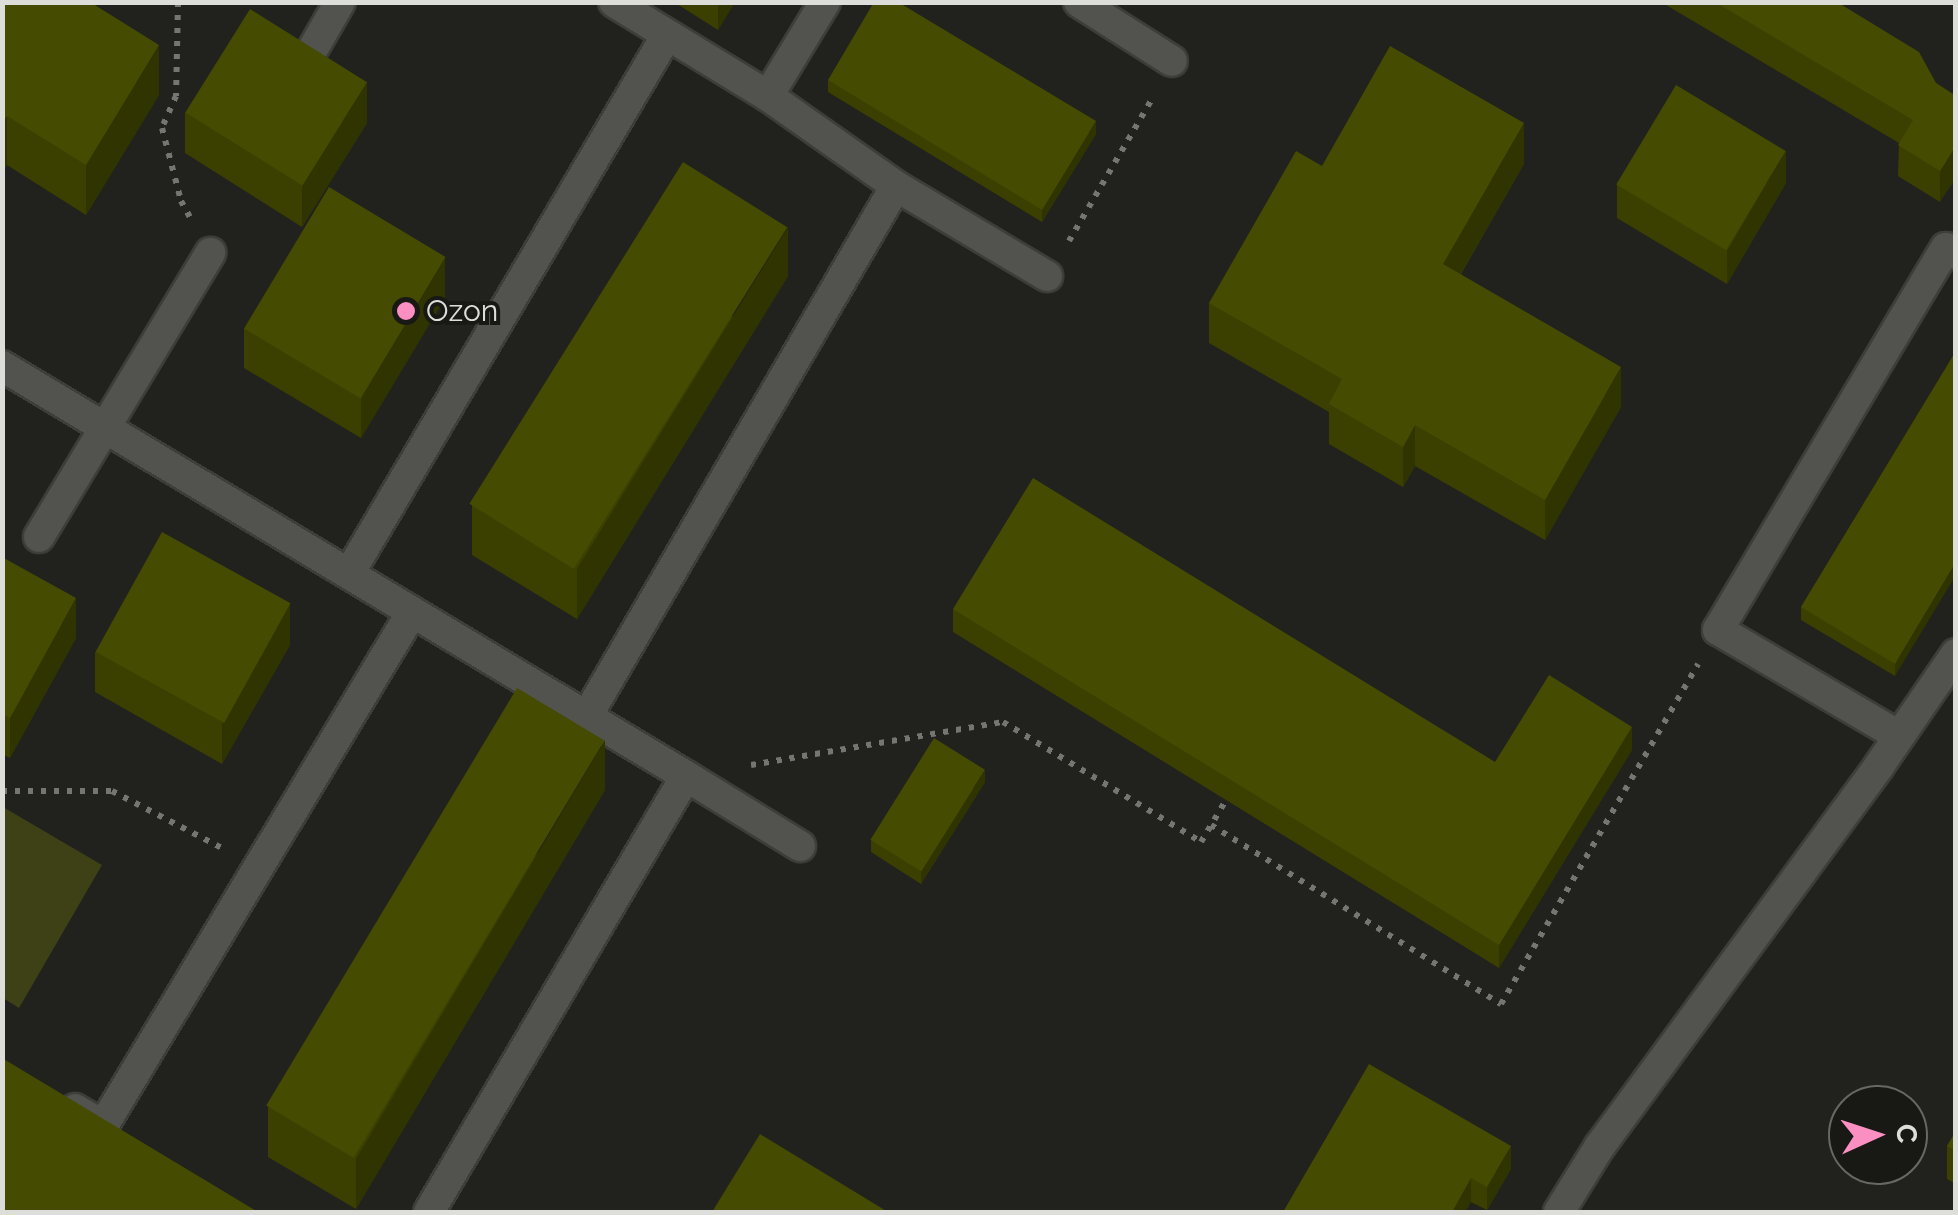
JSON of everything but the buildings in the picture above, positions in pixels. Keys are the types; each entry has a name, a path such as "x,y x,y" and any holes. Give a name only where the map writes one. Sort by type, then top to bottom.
{"lane":[{"path":"314,46 340,2"},
{"path":"614,2 768,96 896,186 1047,276"},
{"path":"768,96 825,2"},
{"path":"1097,7 1172,60"},
{"path":"350,572 667,34"},
{"path":"587,716 896,186"},
{"path":"1900,736 1718,630 1952,245"},
{"path":"39,537 210,253"},
{"path":"2,366 800,846"},
{"path":"103,1126 412,612"},
{"path":"1560,1212 1600,1146 1956,654"},
{"path":"429,1212 686,776"},
{"path":"53,1096 135,1145"}],"path":[{"path":"178,2 176,96 162,128 181,201 210,253"},
{"path":"1047,276 1126,148 1172,60"},
{"path":"1211,825 1501,1004 1718,630"},
{"path":"686,776 1002,722 1201,842 1226,800"},
{"path":"2,791 112,791 258,867"}],"green space":[{"path":"3,807 102,865 19,1008 3,998"}],"place":[{"name":"Ozon","path":"406,311"}]}
